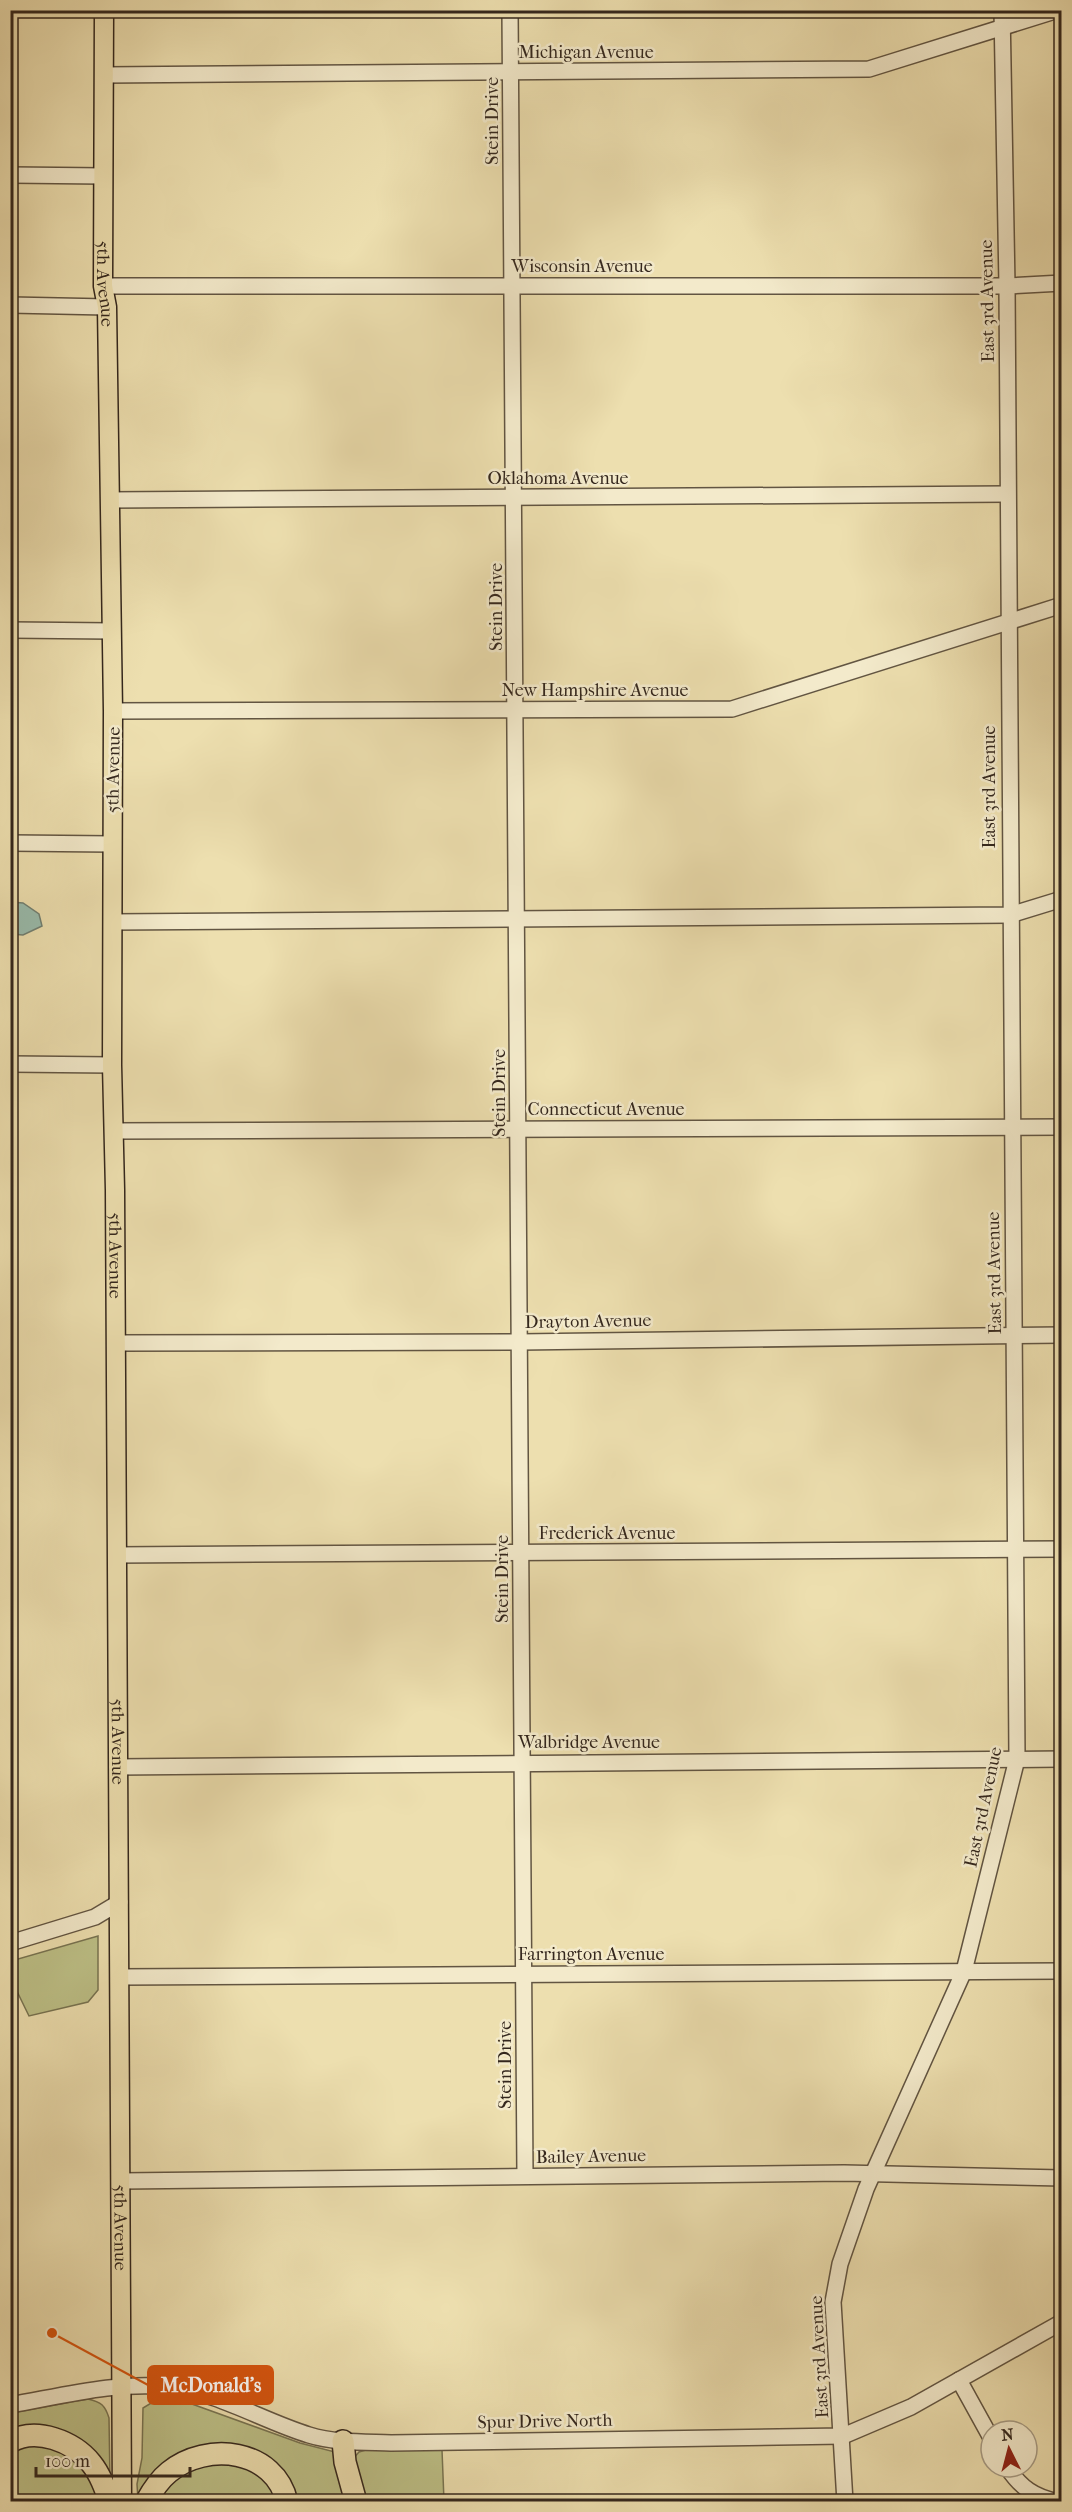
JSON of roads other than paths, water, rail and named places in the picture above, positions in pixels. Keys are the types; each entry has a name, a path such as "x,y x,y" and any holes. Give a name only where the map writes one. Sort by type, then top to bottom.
{"highway":[{"path":"10,2442 38,2435 58,2440 76,2449 91,2463 110,2502"},
{"path":"343,2441 345,2462 356,2502"},
{"path":"146,2502 169,2472 188,2461 209,2454 232,2454 255,2460 272,2472 284,2487 287,2502"}],"main road":[{"name":"5th Avenue","path":"104,10 103,286 107,308 113,711 112,1065 122,2181 122,2502"}],"street":[{"name":"Stein Drive","path":"510,10 525,2176"},
{"name":"East 3rd Avenue","path":"845,2502 843,2436 833,2302 840,2264 873,2173 964,1971 1017,1759 1007,286 1002,10"},
{"name":"Michigan Avenue","path":"105,75 869,69 1058,10"},
{"path":"10,176 104,177"},
{"name":"Wisconsin Avenue","path":"103,286 1007,286 1062,283"},
{"path":"10,305 107,308"},
{"name":"Oklahoma Avenue","path":"109,500 1008,494"},
{"name":"New Hampshire Avenue","path":"113,711 732,709 1062,605"},
{"path":"10,630 112,631"},
{"path":"10,843 112,844"},
{"path":"112,922 1010,915 1062,899"},
{"path":"10,1064 112,1065"},
{"name":"Connecticut Avenue","path":"114,1131 1062,1127"},
{"name":"Drayton Avenue","path":"115,1343 520,1342 1062,1335"},
{"name":"Frederick Avenue","path":"116,1556 1062,1550"},
{"name":"Walbridge Avenue","path":"117,1767 1062,1759"},
{"path":"10,1943 95,1917 120,1902"},
{"name":"Farrington Avenue","path":"120,1977 1062,1971"},
{"name":"Bailey Avenue","path":"122,2181 873,2173 1062,2178"},
{"name":"Spur Drive North","path":"10,2405 122,2387 169,2387 199,2392 311,2436 343,2441 391,2443 843,2436 911,2407 1062,2322"},
{"path":"959,2380 981,2419"},
{"path":"1015,2479 1019,2485 1039,2498 1060,2502"}],"place":[{"name":"McDonald's","path":"52,2333"}]}
